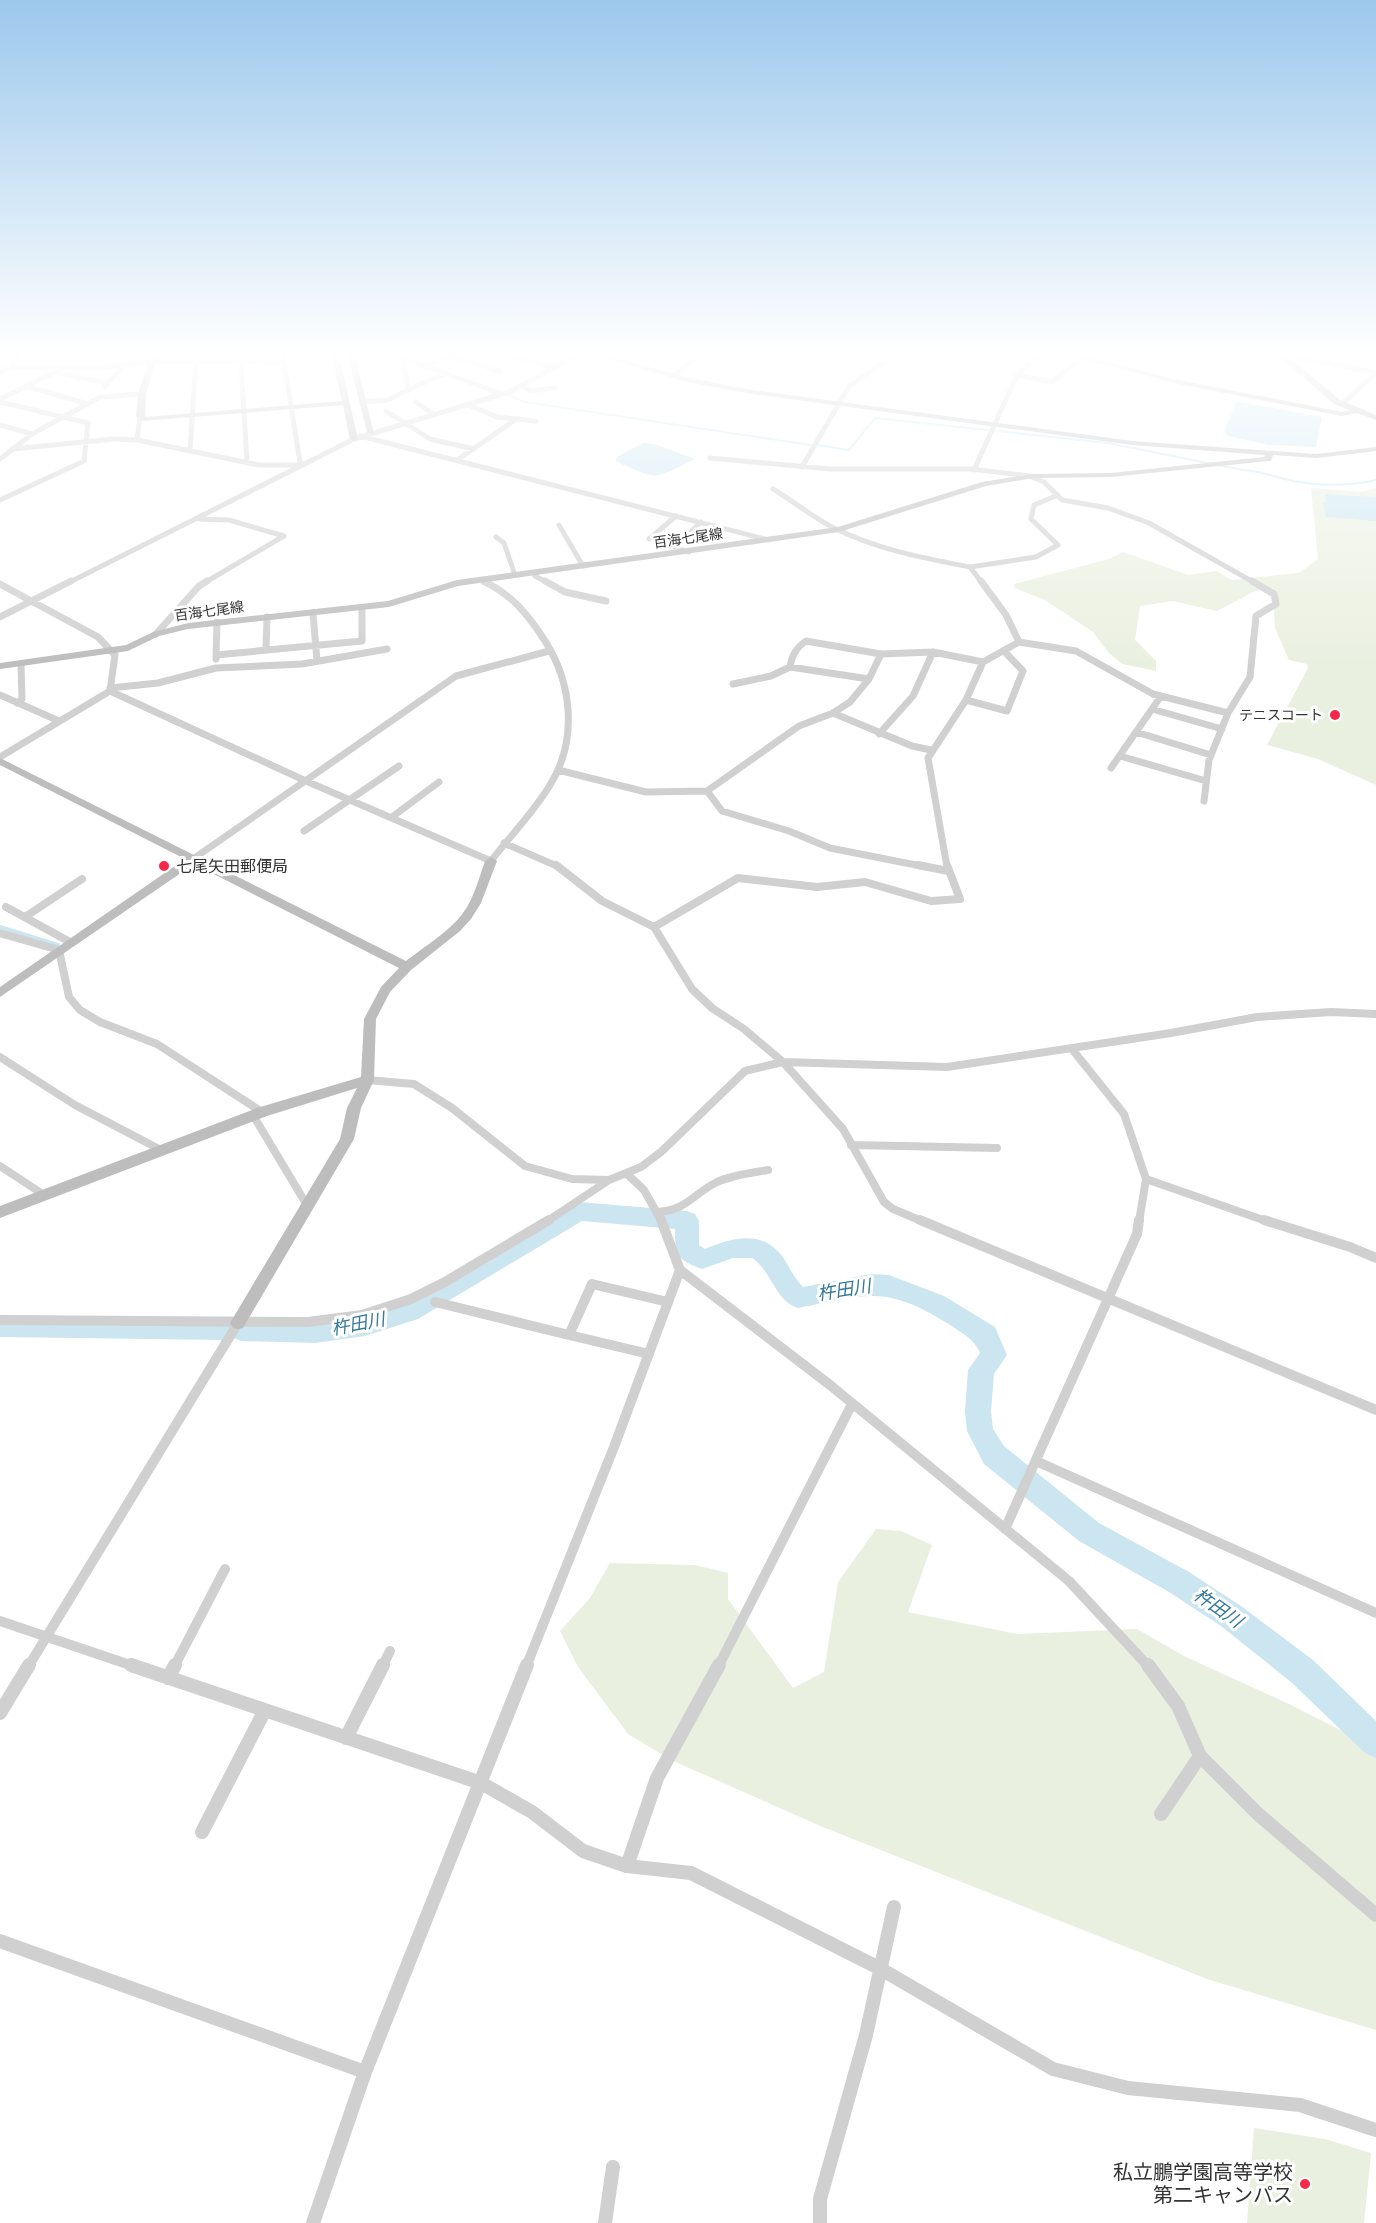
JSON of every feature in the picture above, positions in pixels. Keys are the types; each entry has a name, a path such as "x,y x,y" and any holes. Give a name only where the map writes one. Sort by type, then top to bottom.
{"street":[{"path":"1,498 80,465 84,460"},
{"path":"230,460 248,464 303,465"},
{"path":"248,460 248,464"},
{"path":"300,460 303,465"},
{"path":"0,616 313,460"},
{"path":"457,460 769,540"},
{"path":"728,460 870,471 924,468 1033,476 1053,489 1062,500 1108,508 1149,523 1274,594 1276,604 1256,616 1250,677 1228,713 1211,755 1204,801"},
{"path":"802,467 806,460"},
{"path":"974,470 979,460"},
{"name":"百海七尾線","path":"0,666 128,648 156,634 217,622 389,604 457,583 839,529 985,484 1033,476 1111,475 1263,460"},
{"path":"773,489 839,529 880,547 970,567 1036,557 1058,546 1031,519 1034,505 1058,495"},
{"path":"649,539 676,516"},
{"path":"156,634 199,586 284,536 228,520 197,519"},
{"path":"689,552 674,547 701,522"},
{"path":"559,525 583,566"},
{"path":"496,537 504,543 515,575"},
{"path":"970,567 1006,615 1019,642"},
{"path":"537,572 535,576 565,592 606,601"},
{"path":"0,1713 238,1323 347,1139 354,1108 367,1080 370,1019 385,990 407,967 456,928 467,916 475,903 492,861 558,770 567,728 564,677 534,625 511,598 482,580"},
{"path":"0,584 98,637 115,655 110,689"},
{"path":"216,655 362,642 362,608"},
{"path":"313,613 317,661"},
{"path":"266,650 267,617"},
{"path":"216,668 217,622"},
{"path":"790,667 796,647 806,641 881,654 933,652 983,662"},
{"path":"654,927 738,878 755,878 817,887 865,882 931,901 960,899 948,871 928,758 931,750 966,700 983,662 1019,642 1076,651 1161,696 1228,713"},
{"path":"387,649 317,661 232,669 216,668 158,683 110,689 0,759 407,967"},
{"path":"0,993 70,942 194,859 456,676 549,651"},
{"path":"966,700 1007,711 1023,670 1004,651"},
{"path":"879,734 913,696 933,652"},
{"path":"558,770 646,792 707,791 799,726 833,713 850,702 869,679 881,654"},
{"path":"17,703 22,699 21,664"},
{"path":"733,684 771,676 790,667 869,679"},
{"path":"110,689 306,781 492,861"},
{"path":"0,695 59,721"},
{"path":"1111,768 1161,696"},
{"path":"1152,709 1222,729"},
{"path":"833,713 879,734 931,750"},
{"path":"1136,732 1211,755"},
{"path":"1119,756 1206,782"},
{"path":"304,831 399,766"},
{"path":"392,817 439,782"},
{"path":"707,791 722,811 789,831 830,848 948,871"},
{"path":"504,843 560,867 602,901 654,927 692,989 712,1008 744,1029 783,1062 843,1128 884,1202 892,1209 1376,1410"},
{"path":"25,917 82,879"},
{"path":"6,907 70,942"},
{"path":"0,933 59,950"},
{"path":"59,950 69,996 80,1010 100,1022 157,1044 257,1114 308,1207"},
{"path":"0,1320 308,1322 362,1315 411,1299 576,1204 609,1180 627,1174 661,1152 745,1071 783,1062 947,1067 1072,1049 1257,1017 1331,1012 1376,1014"},
{"path":"1005,1529 1137,1234 1146,1179 1124,1114 1072,1049"},
{"path":"0,1057 75,1105 161,1150"},
{"path":"0,1212 257,1114 367,1080 414,1084 469,1121 525,1166 572,1179 609,1180"},
{"path":"851,1145 997,1148"},
{"path":"0,1166 44,1195"},
{"path":"660,1216 677,1211 709,1186 724,1179 768,1170"},
{"path":"627,1174 644,1190 660,1216 680,1270 852,1404 1069,1581 1145,1661 1178,1706 1200,1755 1258,1814 1376,1915"},
{"path":"1146,1179 1269,1222 1350,1246 1376,1258"},
{"path":"313,2223 365,2072 481,1783 680,1270"},
{"path":"569,1335 592,1284 668,1302"},
{"path":"435,1302 649,1354"},
{"path":"627,1866 657,1778 739,1628 805,1493 852,1404"},
{"path":"1036,1461 1376,1613"},
{"path":"168,1678 225,1569"},
{"path":"0,1621 481,1783 532,1812 583,1851 627,1866 691,1873 879,1968 1053,2069 1128,2088 1300,2105 1376,2130"},
{"path":"346,1738 390,1651"},
{"path":"202,1832 265,1710"},
{"path":"1161,1814 1200,1755"},
{"path":"820,2223 820,2199 867,2035 879,1968 894,1907"},
{"path":"0,1941 365,2072"},
{"path":"605,2223 613,2167"}],"green space":[{"path":"1311,488 1361,492 1376,488 1376,785 1318,759 1267,745 1308,668 1307,664 1289,660 1275,628 1273,588 1255,591 1217,611 1173,601 1140,606 1135,640 1156,661 1156,671 1122,664 1109,653 1093,632 1045,600 1015,588 1014,584 1109,559 1123,552 1188,575 1217,571 1231,580 1299,573 1318,559"},
{"path":"876,1529 901,1531 932,1545 908,1612 1017,1634 1137,1629 1184,1656 1289,1704 1376,1748 1376,2030 1207,1979 825,1828 671,1760 628,1734 578,1667 560,1631 590,1598 610,1563 695,1565 728,1573 728,1599 793,1688 824,1672 838,1582"},
{"path":"1254,2128 1325,2139 1371,2153 1364,2223 1247,2223"}],"water":[{"path":"694,460 671,471 656,475 640,472 615,461"},
{"path":"1325,494 1376,497 1376,521 1326,517 1323,503 1326,503"}],"waterway":[{"path":"1192,460 1303,483 1346,484 1376,480"},
{"path":"0,927 58,945"},
{"name":"杵田川","path":"241,1330 315,1332 365,1325 409,1312 579,1211 687,1221 687,1250 702,1259 733,1248 747,1247 758,1250 773,1262 790,1290 798,1298 870,1284 889,1285 935,1303 986,1335 994,1355 981,1370 978,1411 980,1431 994,1455 1089,1532 1179,1582 1231,1616 1302,1671 1376,1742"},
{"name":"杵田川","path":"0,1326 225,1329"}],"place":[{"name":"テニスコート","path":"1335,715"},
{"name":"七尾矢田郵便局","path":"164,866"},
{"name":"私立鵬学園高等学校 第二キャンパス","path":"1305,2184"}]}
